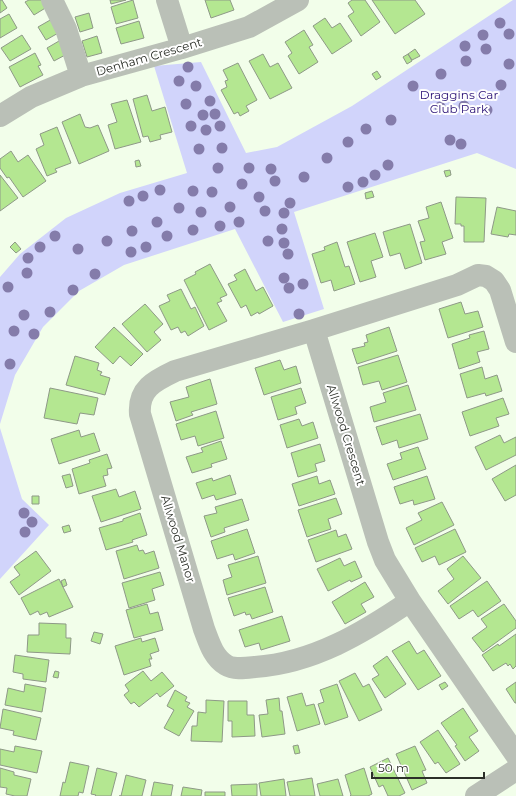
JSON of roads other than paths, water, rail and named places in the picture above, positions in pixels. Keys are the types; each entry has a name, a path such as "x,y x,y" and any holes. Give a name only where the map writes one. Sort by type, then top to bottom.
{"street":[{"path":"52,0 66,29 81,76"},
{"path":"166,0 182,48"},
{"name":"Denham Crescent","path":"1,112 31,96 81,76 182,48 249,27 293,1"},
{"path":"314,330 457,285 478,275 486,276 494,281 500,290 516,342"},
{"name":"Allwood Manor","path":"314,330 175,371 151,385 143,394 139,403 140,414 204,629 212,649 218,659 227,666 241,669 263,667 300,659 349,639 410,601"},
{"name":"Allwood Crescent","path":"314,330 378,542 385,560 410,601 516,755"},
{"path":"476,796 516,770"}],"park label":[{"name":"Draggins Car Club Park","path":"459,102"}]}
